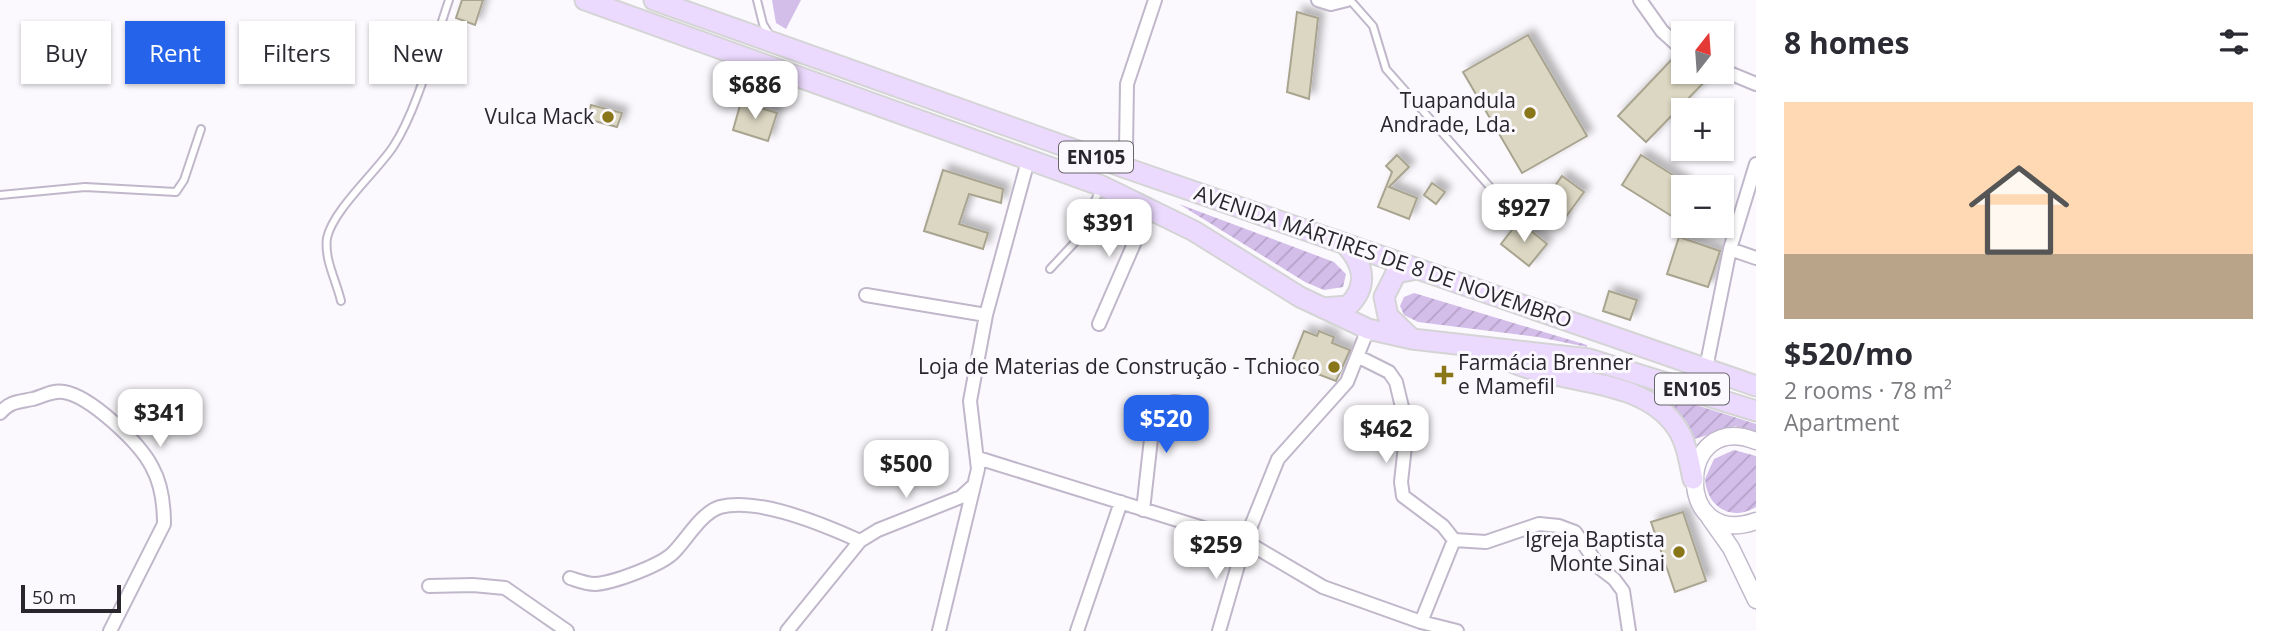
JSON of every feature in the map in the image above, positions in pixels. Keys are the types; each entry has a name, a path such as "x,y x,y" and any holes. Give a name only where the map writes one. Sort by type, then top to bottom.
{"main road":[{"name":"AVENIDA MÁRTIRES DE 8 DE NOVEMBRO","path":"585,0 1029,157 1102,186 1150,207 1322,309 1368,329 1412,340 1513,348 1589,359 1756,411"},
{"name":"AVENIDA MÁRTIRES DE 8 DE NOVEMBRO","path":"654,0 1123,167 1756,386"},
{"path":"1322,309 1348,306 1361,289 1360,265 1345,244"},
{"path":"1412,340 1388,316 1384,297 1396,273 1418,269"},
{"path":"1472,346 1533,370 1642,396 1668,416 1678,429 1685,442 1693,479"}],"street":[{"path":"1123,167 1126,149 1127,84 1155,0"},
{"path":"1318,0 1331,4 1349,0"},
{"path":"1640,0 1671,39"},
{"path":"1734,75 1756,84"},
{"path":"939,631 978,470 970,401 986,315 1029,157"},
{"path":"1706,368 1730,249 1756,164"},
{"path":"1098,324 1150,207"},
{"path":"1730,249 1756,258"},
{"path":"866,295 986,315"},
{"path":"1219,631 1245,541 1278,459 1341,390 1359,357 1368,329"},
{"path":"1359,357 1389,372 1396,382 1407,428 1401,482 1403,496 1443,526 1454,540 1486,542 1539,524 1559,526 1575,532 1601,569 1614,579 1623,591 1629,631"},
{"path":"0,413 12,401 51,392 78,396 89,402 139,448 153,468 164,507 164,524 110,631"},
{"path":"1143,510 1154,430 1174,402 1200,405"},
{"path":"1756,441 1737,437 1713,444 1701,456 1693,479 1697,500 1731,548 1756,600"},
{"path":"978,458 1245,541 1323,587 1421,622 1457,631"},
{"path":"787,631 860,541 878,530 961,497 972,487"},
{"path":"1077,631 1121,502"},
{"path":"570,578 584,584 598,584 668,558 691,531 722,507 747,506 793,516 860,541"},
{"path":"1703,510 1727,524 1756,522"},
{"path":"1421,622 1454,540"},
{"path":"429,586 473,585 505,588 567,631"}],"lane":[{"path":"341,301 326,253 328,234 366,178 393,147 407,120 449,0"},
{"path":"758,0 763,24 774,41"},
{"path":"1349,0 1373,26 1386,69 1490,187"},
{"path":"0,195 85,187 176,192 184,180 201,129"},
{"path":"1050,269 1078,239 1102,186"}],"shaded area":[{"path":"772,0 801,0 786,29 776,23"},
{"path":"1179,204 1334,262 1346,274 1343,287 1324,290 1305,282"},
{"path":"1414,293 1587,347 1538,337 1418,322 1404,315 1400,306 1404,297"},
{"path":"1621,381 1756,424 1756,432 1735,426 1695,439 1686,422 1665,400"},
{"path":"1734,450 1756,456 1756,507 1738,513 1729,512 1715,504 1705,479 1714,459"}],"building":[{"path":"462,0 483,0 475,25 456,18"},
{"path":"1297,12 1318,18 1309,99 1287,92"},
{"name":"Tuapandula Andrade, Lda.","path":"1528,35 1587,136 1522,173 1463,72"},
{"path":"1671,60 1671,84 1702,84 1689,98 1671,98 1671,116 1646,142 1618,116"},
{"path":"741,102 777,113 768,141 733,130"},
{"path":"591,105 622,113 617,127 587,119"},
{"path":"1397,155 1409,167 1389,187 1417,198 1409,219 1378,207 1392,172 1386,166"},
{"path":"1641,155 1673,175 1671,216 1622,185"},
{"path":"943,170 1003,189 1001,203 969,194 959,224 988,233 983,249 924,231"},
{"path":"1562,176 1584,192 1560,225 1538,210"},
{"path":"1432,183 1445,192 1436,204 1424,195"},
{"path":"1519,221 1547,244 1529,266 1501,244"},
{"path":"1679,238 1720,251 1708,287 1667,274"},
{"path":"1609,291 1637,300 1630,320 1603,311"},
{"path":"1304,331 1317,336 1319,331 1334,337 1332,343 1350,350 1336,381 1291,364"},
{"name":"Igreja Baptista Monte Sinai","path":"1683,512 1706,581 1675,592 1651,522"}],"place":[{"name":"Tuapandula Andrade, Lda.","path":"1530,113"},
{"name":"Vulca Mack","path":"608,117"},
{"name":"Loja de Materias de Construção - Tchioco","path":"1334,367"},
{"name":"Farmácia Brenner e Mamefil","path":"1444,375"},
{"name":"Igreja Baptista Monte Sinai","path":"1679,552"}]}
